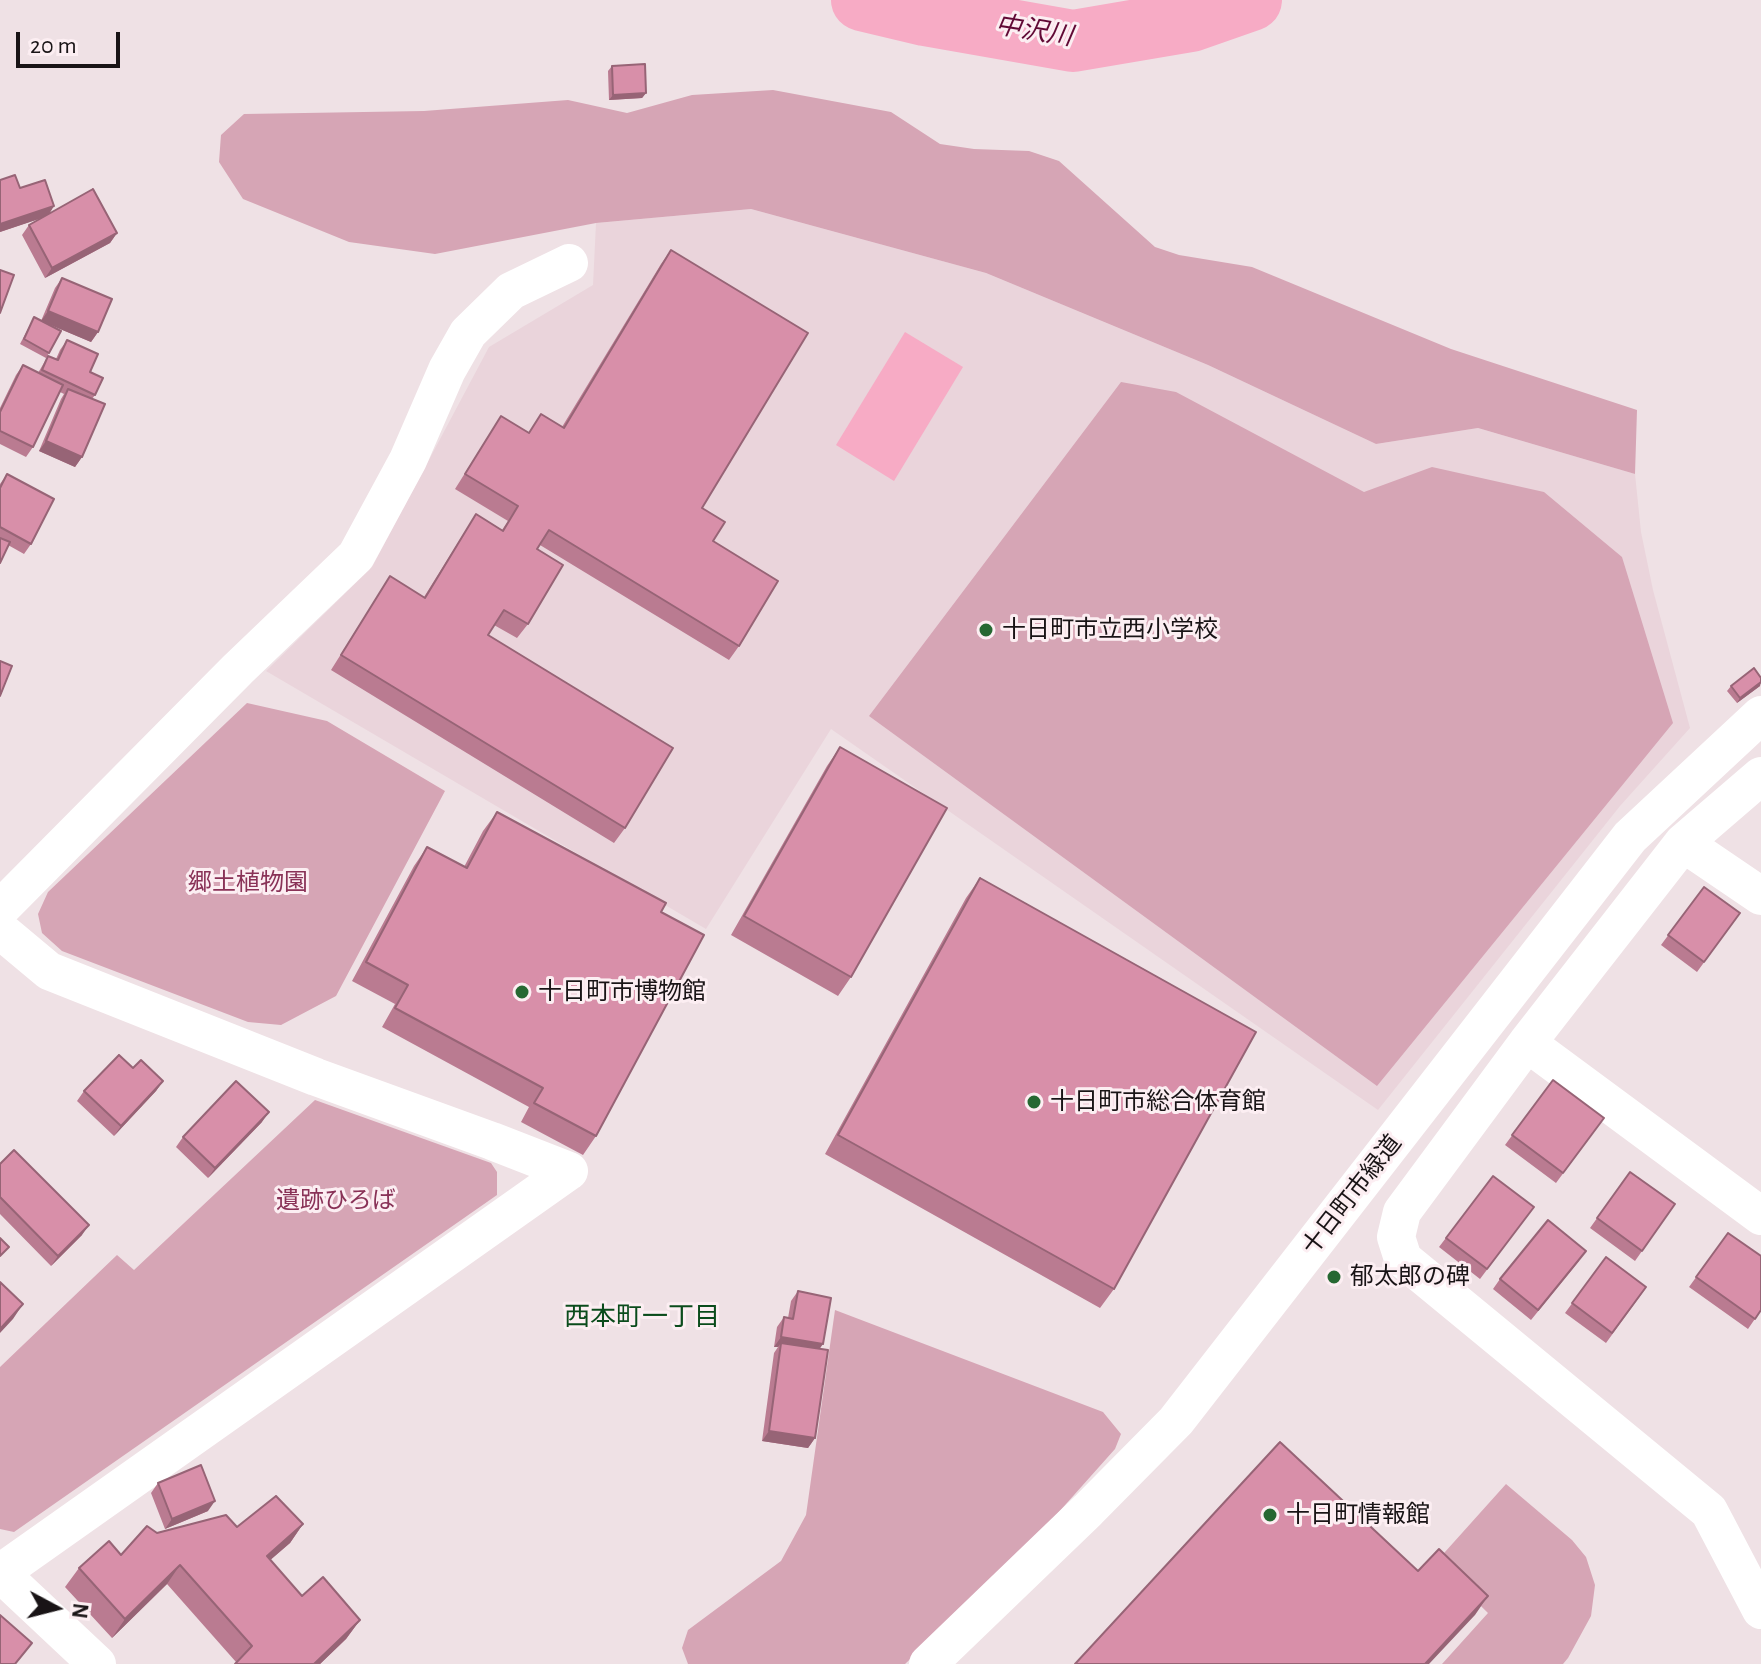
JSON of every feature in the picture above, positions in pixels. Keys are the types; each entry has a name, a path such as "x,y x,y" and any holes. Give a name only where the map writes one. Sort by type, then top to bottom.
{"street":[{"path":"0,909 238,669 356,556 408,460 447,370 468,333 511,291 569,263"},
{"name":"十日町市緑道","path":"928,1664 1176,1421 1630,837 1761,715"},
{"path":"1761,776 1683,843 1527,1043 1402,1212 1396,1237 1403,1259 1709,1511 1761,1610"},
{"path":"1683,843 1761,896"},
{"path":"0,930 49,971 316,1077 569,1171 0,1573 97,1664"},
{"path":"1527,1043 1761,1216"}],"shaded area":[{"name":"十日町市立西小学校","path":"751,209 986,273 1208,365 1376,444 1478,428 1635,474 1641,532 1653,590 1690,728 1620,806 1378,1110 831,729 706,929 266,671 372,567 489,347 593,285 596,223"},
{"path":"905,332 963,367 894,481 836,445"}],"green space":[{"path":"773,90 891,112 940,144 1029,151 1059,161 1155,247 1179,255 1252,267 1451,349 1637,410 1635,474 1478,428 1376,444 1208,365 986,273 751,209 596,223 435,254 349,242 243,199 219,162 221,135 244,114 424,111 568,100 627,113 692,95"},
{"path":"1121,382 1176,392 1364,492 1432,467 1544,492 1622,557 1673,723 1377,1086 869,716"},
{"name":"郷土植物園","path":"247,703 327,721 445,791 336,996 281,1025 248,1022 62,951 42,933 38,914 48,892"},
{"name":"遺跡ひろば","path":"315,1100 491,1163 497,1172 497,1195 14,1532 0,1529 0,1367 117,1255 134,1270"},
{"path":"835,1310 1103,1412 1121,1434 1115,1449 1025,1550 905,1664 688,1664 682,1648 688,1630 781,1561 806,1515"},
{"path":"1506,1484 1572,1540 1586,1557 1595,1585 1591,1616 1563,1664 1442,1664 1488,1613 1436,1562"}],"building":[{"path":"645,64 646,93 613,95 612,66"},
{"path":"15,175 20,188 45,180 54,206 0,224 0,180"},
{"path":"93,189 117,233 52,268 29,225"},
{"path":"671,250 808,333 702,508 725,522 713,541 778,581 739,646 549,530 537,549 563,565 528,624 504,610 488,635 673,748 625,828 341,655 390,576 425,598 476,514 503,531 518,506 465,474 501,416 529,433 541,414 564,428"},
{"path":"0,270 14,275 0,313"},
{"path":"62,278 112,299 98,332 48,311"},
{"path":"34,317 61,331 49,353 24,339"},
{"path":"67,340 98,354 90,372 103,378 95,395 42,370 48,356 58,360"},
{"path":"23,365 63,385 33,447 0,431 0,412"},
{"path":"68,389 105,404 82,457 46,441"},
{"path":"7,474 54,499 31,544 0,527 0,488"},
{"path":"0,538 10,542 0,563"},
{"path":"0,661 12,666 0,696"},
{"path":"1754,668 1761,682 1740,698 1731,686"},
{"path":"840,747 947,808 851,977 744,916"},
{"name":"十日町市博物館","path":"497,812 666,903 661,912 704,935 596,1136 534,1103 543,1088 395,1008 408,985 366,962 427,847 467,868"},
{"name":"十日町市総合体育館","path":"980,878 1256,1032 1114,1289 838,1135"},
{"path":"1704,887 1740,913 1704,962 1668,935"},
{"path":"119,1055 133,1068 141,1060 163,1081 121,1126 84,1091"},
{"path":"1553,1080 1604,1118 1563,1173 1512,1135"},
{"path":"236,1081 269,1112 215,1168 183,1137"},
{"path":"14,1150 89,1225 58,1256 0,1197 0,1164"},
{"path":"1630,1172 1675,1204 1642,1251 1597,1218"},
{"path":"1493,1176 1534,1207 1487,1269 1446,1238"},
{"path":"1548,1220 1586,1251 1538,1310 1500,1279"},
{"path":"1728,1233 1761,1256 1761,1310 1755,1319 1696,1277"},
{"path":"0,1238 9,1247 0,1256"},
{"path":"1606,1257 1646,1287 1612,1333 1572,1303"},
{"path":"0,1282 23,1304 0,1329"},
{"path":"798,1291 831,1298 823,1344 781,1337 784,1317 793,1319"},
{"path":"781,1343 828,1350 815,1438 769,1431"},
{"name":"十日町情報館","path":"1280,1442 1418,1571 1439,1549 1488,1596 1425,1664 1075,1664"},
{"path":"201,1465 215,1501 172,1519 158,1483"},
{"path":"276,1496 303,1524 267,1556 302,1596 323,1577 360,1620 314,1664 235,1664 252,1646 180,1565 125,1619 79,1568 109,1541 121,1555 147,1526 157,1533 226,1515 237,1527"},
{"path":"0,1615 32,1643 15,1664 0,1664"}],"waterway":[{"name":"中沢川","path":"862,0 925,15 1073,41 1191,21 1251,0"}],"place":[{"name":"十日町市立西小学校","path":"986,630"},
{"name":"十日町市博物館","path":"522,992"},
{"name":"十日町市総合体育館","path":"1034,1102"},
{"name":"郁太郎の碑","path":"1334,1277"},
{"name":"十日町情報館","path":"1270,1515"}],"district":[{"name":"西本町一丁目","path":"642,1317"}]}
